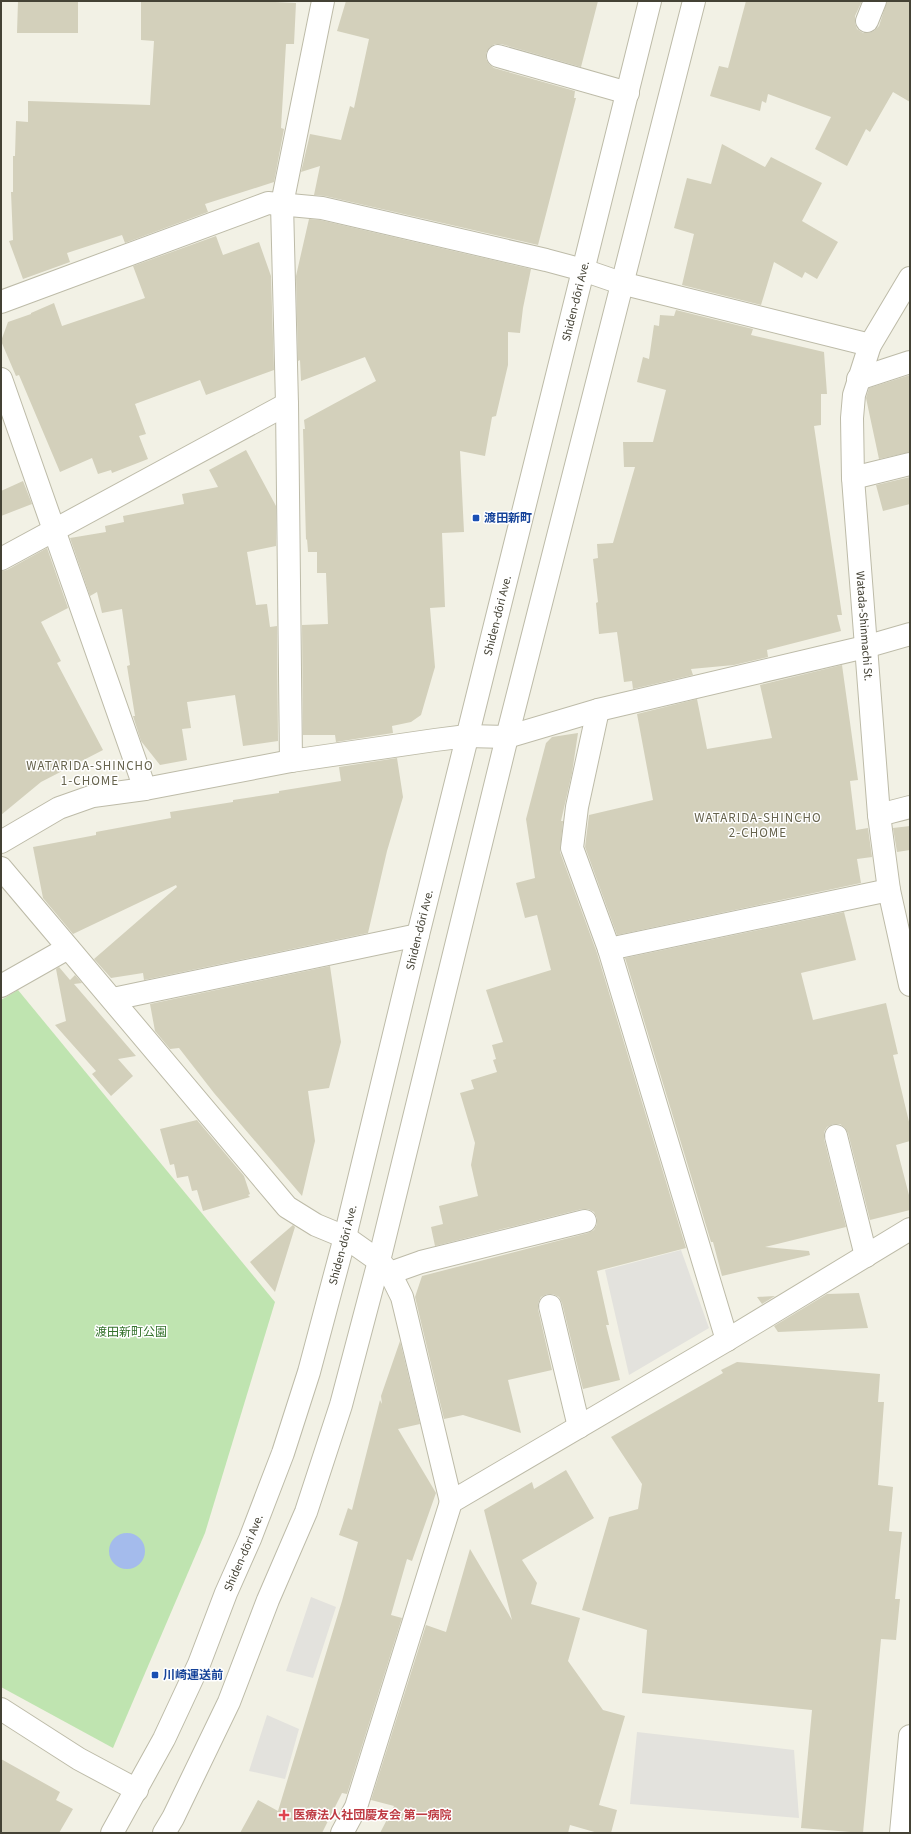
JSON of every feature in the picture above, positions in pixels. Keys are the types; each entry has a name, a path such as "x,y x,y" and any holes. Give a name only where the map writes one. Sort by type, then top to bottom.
{"street":[{"path":"291,761 287,404 282,204 323,1"},
{"name":"Shiden-dōri Ave.","path":"112,1833 164,1739 199,1664 283,1453 309,1372 345,1236 418,935 650,1"},
{"path":"164,1833 173,1818 229,1702 268,1600 306,1512 385,1267 507,737 621,283 694,1"},
{"path":"498,56 628,93"},
{"path":"1,302 268,203 322,208 584,270 621,283 870,345"},
{"name":"Watada-Shinmachi St.","path":"910,278 870,345 854,395 852,418 853,478 880,815 889,890 910,985"},
{"path":"858,379 910,362"},
{"path":"1,379 145,789"},
{"path":"1,559 287,404"},
{"path":"853,478 910,464"},
{"path":"1,842 58,808 93,796 145,789 291,761 468,736 507,737 598,710 866,647 910,634"},
{"path":"598,710 576,807 572,848 609,949 727,1340"},
{"path":"880,815 910,807"},
{"path":"1,868 287,1207 316,1225 345,1236 385,1267 402,1298 451,1502 356,1807 342,1833"},
{"path":"609,949 889,890"},
{"path":"113,1000 418,935"},
{"path":"1,986 68,948"},
{"path":"836,1136 866,1256"},
{"path":"385,1267 421,1262 585,1222"},
{"path":"451,1502 727,1340 910,1229"},
{"path":"550,1306 579,1427"},
{"path":"1,1709 79,1759 137,1790"},
{"path":"901,1833 908,1783 910,1736"}],"green space":[{"name":"渡田新町公園","path":"18,990 275,1302 205,1533 113,1748 1,1687 1,1000"}],"shaded area":[{"path":"681,1250 709,1328 629,1375 605,1270"},
{"path":"311,1597 336,1607 313,1678 286,1671"},
{"path":"267,1715 299,1729 285,1779 249,1771"},
{"path":"637,1732 794,1750 799,1818 630,1804"}],"water":[{"path":"131,1533 140,1538 144,1544 144,1558 140,1564 131,1569 123,1569 114,1564 110,1558 109,1547 114,1538 120,1534"}],"building":[{"path":"18,1 78,1 78,33 17,33"},
{"path":"141,1 255,1 296,3 294,44 286,44 281,128 284,129 274,182 205,204 208,212 125,243 122,235 67,253 70,262 23,279 9,241 13,240 11,192 13,192 13,156 15,156 16,121 28,122 28,101 150,105 154,41 141,40"},
{"path":"346,1 598,1 581,67 501,44 495,44 490,47 486,53 486,59 494,68 575,91 574,98 576,98 538,245 325,196 314,195 320,166 301,172 310,134 341,140 350,106 354,108 369,39 337,31"},
{"path":"746,1 862,1 855,16 855,23 857,29 863,33 868,33 874,31 879,26 887,1 910,1 910,102 893,92 870,132 866,129 847,166 815,149 831,117 768,94 766,103 762,101 760,111 710,96 719,66 728,68"},
{"path":"722,144 765,167 771,157 822,183 802,221 838,242 817,279 805,272 802,278 774,262 761,305 682,285 694,234 674,228 687,178 711,184"},
{"path":"309,219 320,220 531,269 523,308 520,333 508,332 508,365 496,416 492,417 485,456 460,451 464,532 442,533 445,607 430,608 435,667 421,715 411,722 392,726 393,733 336,742 335,735 303,735 302,625 328,624 326,573 317,573 317,552 308,552 307,539 306,540 303,429 305,429 304,420 376,381 365,357 301,381 300,360 298,361 296,276"},
{"path":"216,236 223,255 259,242 271,276 274,370 206,395 200,380 135,404 146,434 139,436 148,459 112,473 111,470 98,474 92,458 60,472 19,375 16,376 1,341 8,322 31,314 54,303 62,326 145,298 133,266"},
{"path":"676,310 753,329 751,335 824,352 827,394 821,394 821,425 814,426 842,615 837,615 841,631 767,650 768,657 734,665 691,669 693,675 633,689 632,681 624,682 617,632 599,634 596,603 598,602 593,559 598,558 597,544 613,543 635,467 624,467 623,442 653,442 666,390 637,382 643,357 649,359 654,325 659,326 660,315 674,316"},
{"path":"910,375 910,452 879,459 866,398 869,388"},
{"path":"246,450 276,506 276,546 247,552 256,605 267,604 270,627 277,626 278,741 243,746 235,695 187,702 191,728 182,729 187,760 160,765 141,741 133,716 135,716 127,666 130,665 122,609 102,613 97,592 90,596 70,538 106,532 105,526 124,522 123,516 184,504 182,494 218,487 209,470"},
{"path":"910,477 910,504 883,511 876,485"},
{"path":"23,481 32,504 1,516 1,491"},
{"path":"47,548 68,608 41,622 61,661 57,663 103,750 41,782 1,815 1,571 7,570"},
{"path":"842,665 858,780 850,781 856,830 868,828 872,857 857,859 861,883 617,935 585,847 589,815 653,800 637,714 697,699 707,749 772,738 760,685"},
{"path":"578,733 572,773 561,821 563,821 560,852 597,953 686,1248 597,1271 609,1325 606,1325 620,1380 583,1389 562,1303 559,1297 553,1294 547,1294 541,1297 538,1303 538,1309 552,1370 508,1380 521,1433 463,1415 444,1419 415,1297 422,1276 588,1233 594,1230 597,1224 597,1218 594,1212 588,1209 582,1209 435,1246 431,1227 443,1224 439,1206 478,1196 471,1165 475,1143 460,1093 474,1089 471,1080 497,1072 493,1060 496,1059 492,1045 503,1042 486,990 551,970 537,915 525,918 516,883 535,878 526,819 546,743 552,737"},
{"path":"397,758 403,797 387,851 368,933 144,980 143,973 111,978 94,959 177,887 176,885 73,934 43,898 33,847 96,835 96,832 171,818 170,812 233,802 233,800 279,793 279,791 341,781 339,767"},
{"path":"910,826 910,850 897,852 893,828"},
{"path":"844,912 856,960 801,973 813,1020 886,1003 898,1054 893,1055 910,1126 910,1141 896,1145 910,1199 910,1210 870,1220 848,1133 840,1124 833,1124 827,1127 824,1132 824,1139 846,1227 765,1247 809,1251 810,1255 722,1276 713,1242 711,1242 625,958"},
{"path":"330,966 341,1042 329,1088 308,1091 315,1141 302,1196 214,1093 179,1048 170,1049 155,1031 150,1004"},
{"path":"59,967 70,980 75,975 82,983 74,984 136,1056 118,1059 133,1076 111,1096 92,1074 96,1071 55,1025 66,1021 56,969"},
{"path":"197,1120 244,1176 250,1194 248,1195 250,1197 203,1211 197,1190 192,1191 188,1176 177,1178 174,1164 170,1165 160,1129"},
{"path":"293,1225 295,1227 275,1292 250,1262"},
{"path":"859,1293 868,1328 778,1332 774,1326 827,1294"},
{"path":"775,1296 762,1304 757,1297"},
{"path":"400,1341 420,1424 398,1429 436,1493 412,1561 407,1559 391,1615 402,1618 347,1794 342,1793 322,1833 240,1833 258,1800 278,1811 342,1601 358,1542 339,1535 348,1508 352,1510 380,1400 382,1404 381,1396"},
{"path":"737,1362 880,1374 878,1402 884,1402 878,1485 893,1487 889,1531 902,1532 895,1599 900,1599 896,1640 881,1639 863,1833 801,1828 812,1710 642,1693 647,1630 582,1610 609,1517 638,1509 642,1484 611,1437 723,1373 721,1370"},
{"path":"566,1470 594,1518 522,1560 537,1583 531,1604 580,1618 568,1661 603,1710 625,1716 599,1805 617,1810 611,1833 598,1833 570,1825 568,1833 380,1833 394,1806 371,1800 426,1625 446,1632 470,1549 512,1620 484,1510 532,1482 534,1489"},
{"path":"1,1759 60,1792 56,1800 73,1809 59,1833 1,1833"}],"place":[{"name":"渡田新町","path":"476,518"},
{"name":"川崎運送前","path":"155,1675"},
{"name":"医療法人社団慶友会 第一病院","path":"284,1815"}],"district":[{"name":"WATARIDA-SHINCHO 1-CHOME","path":"90,774"},
{"name":"WATARIDA-SHINCHO 2-CHOME","path":"758,826"}]}
